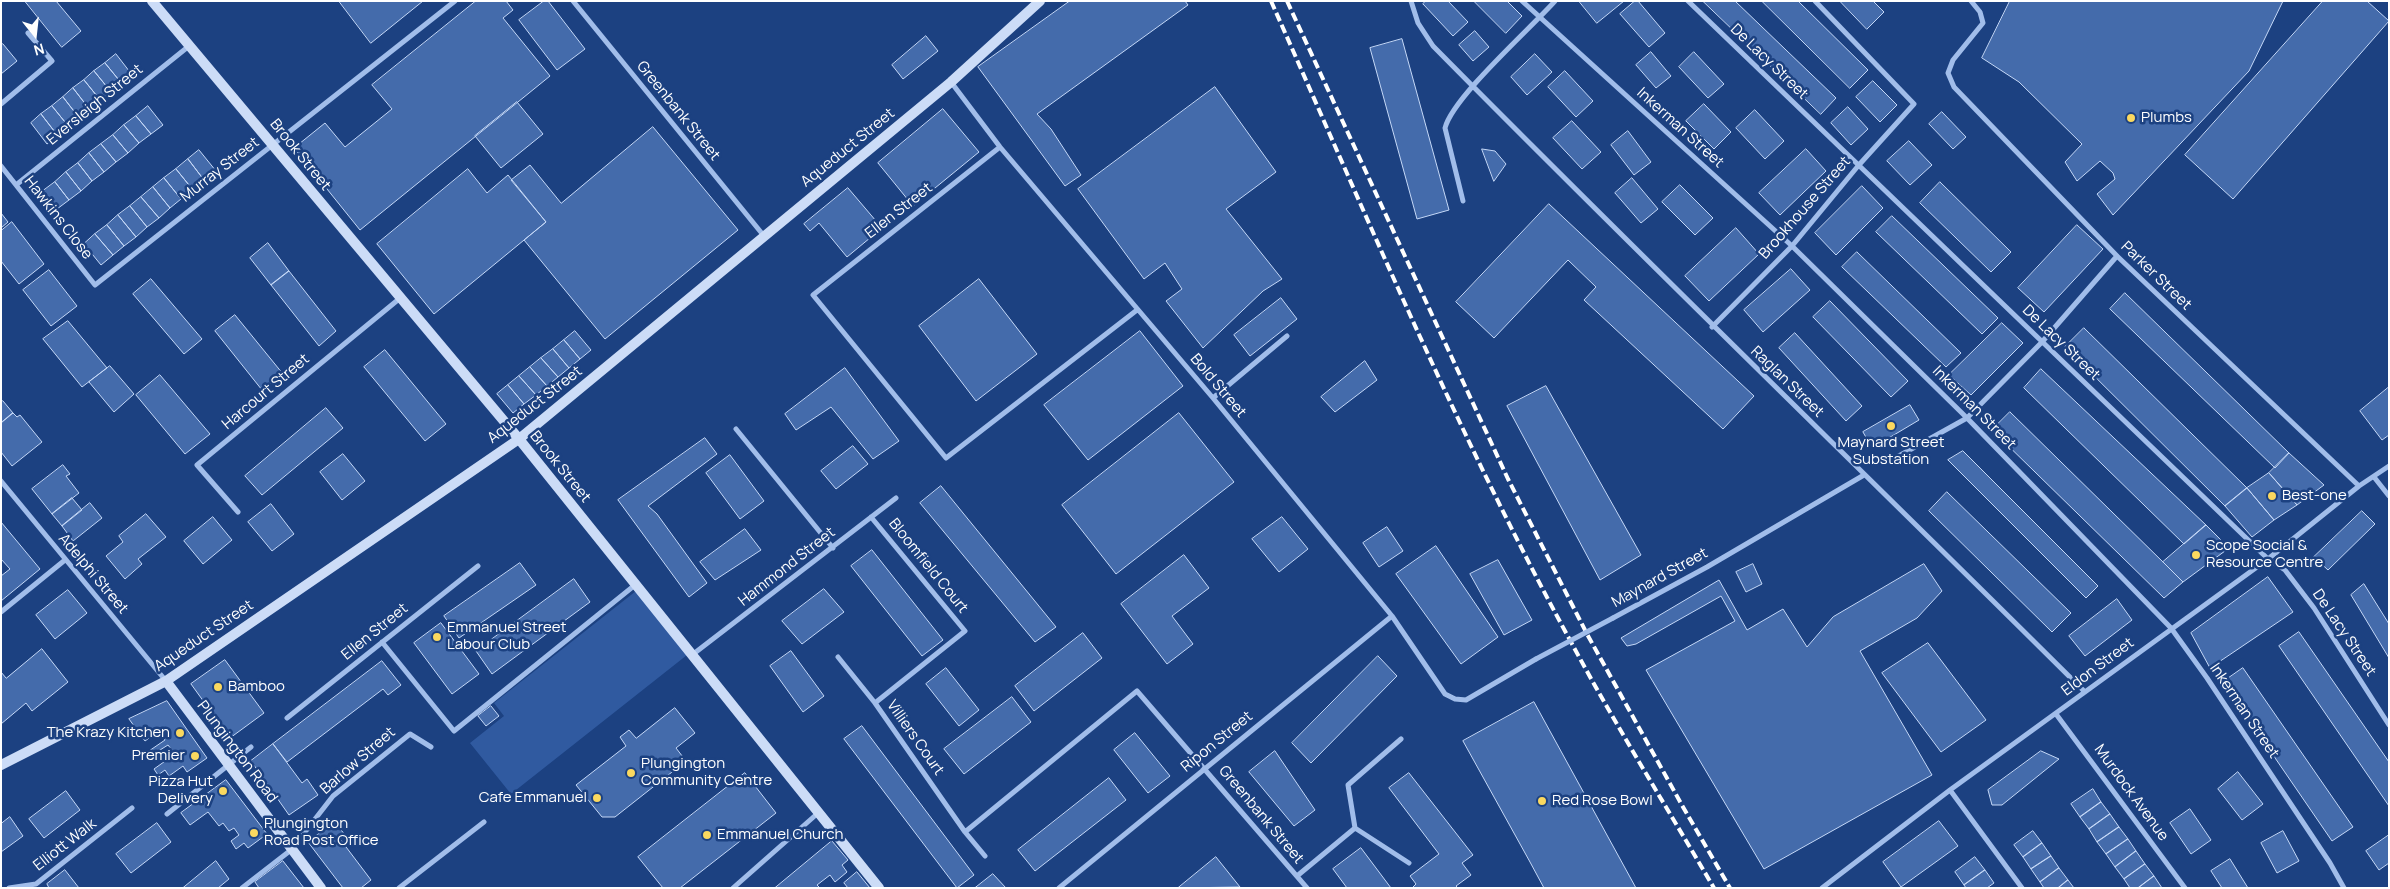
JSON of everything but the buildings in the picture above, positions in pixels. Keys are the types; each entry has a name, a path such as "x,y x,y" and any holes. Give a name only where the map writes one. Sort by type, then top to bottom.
{"street":[{"name":"Brook Street","path":"152,1 519,439 879,888"},
{"name":"Murray Street","path":"95,285 455,1"},
{"name":"Greenbank Street","path":"573,1 764,236"},
{"name":"Aqueduct Street","path":"1,765 166,682 519,439 950,82 1040,1"},
{"name":"Raglan Street","path":"1411,1 1418,24 1433,46 1473,87 1712,327 1864,475 1908,515 2086,692"},
{"name":"Inkerman Street","path":"1522,1 1539,19 1792,246 1967,418 2171,628 2325,855 2344,888"},
{"path":"1463,201 1445,128 1448,118 1473,87 1555,1"},
{"name":"De Lacy Street","path":"1688,1 2268,558 2285,570 2314,608 2389,724"},
{"name":"Brookhouse Street","path":"1712,327 1792,246 1858,166 1914,104 1815,1"},
{"name":"Parker Street","path":"1971,1 1980,12 1983,23 1953,60 1948,74 1954,87 2117,256 2359,486"},
{"path":"1,104 52,62 28,32"},
{"name":"Eversleigh Street","path":"16,185 190,45"},
{"name":"Bold Street","path":"950,82 1000,147 1213,398 1392,616 1445,694 1455,700 1466,700"},
{"name":"Ellen Street","path":"1000,147 813,295 946,458 1137,310"},
{"name":"Hawkins Close","path":"1,166 95,285"},
{"path":"1888,462 1967,418 2042,342 2117,256"},
{"name":"Harcourt Street","path":"238,512 197,465 399,298"},
{"path":"1213,398 1287,336"},
{"path":"736,429 832,548"},
{"name":"Eldon Street","path":"1822,888 1950,790 2268,558 2359,486 2389,466"},
{"name":"Maynard Street","path":"1466,700 1536,659 1707,567 1864,475"},
{"path":"2374,477 2389,496"},
{"name":"Adelphi Street","path":"2,483 166,682"},
{"name":"Hammond Street","path":"692,656 896,498"},
{"name":"Bloomfield Court","path":"871,517 965,631"},
{"path":"1,612 65,560"},
{"name":"Ellen Street","path":"287,718 478,566"},
{"path":"382,642 454,731 635,585"},
{"name":"Ripon Street","path":"1058,888 1392,616"},
{"name":"Villiers Court","path":"965,631 875,703 965,832 985,856"},
{"path":"838,657 875,703"},
{"name":"Plungington Road","path":"166,682 321,888"},
{"name":"Greenbank Street","path":"965,832 1136,691 1205,768 1307,888"},
{"name":"Murdock Avenue","path":"2056,714 2185,888"},
{"name":"Barlow Street","path":"242,888 291,850 333,796 410,734 431,747"},
{"path":"1401,739 1348,785 1355,828 1409,863"},
{"path":"167,814 251,747"},
{"path":"1950,790 2022,888"},
{"name":"Elliott Walk","path":"9,888 36,884 132,808"},
{"path":"733,888 818,813"},
{"path":"399,888 484,822"},
{"path":"1297,876 1355,828"}],"shaded area":[{"path":"636,591 687,655 511,794 470,743 504,716 494,703"}],"railway":[{"path":"1271,1 1378,244 1490,485 1588,673 1714,888"},
{"path":"1287,1 1508,479 1587,634 1730,888"}],"place":[{"name":"Plumbs","path":"2131,118"},
{"name":"Maynard Street Substation","path":"1891,426"},
{"name":"Best-one","path":"2272,496"},
{"name":"Scope Social & Resource Centre","path":"2196,555"},
{"name":"Emmanuel Street Labour Club","path":"437,637"},
{"name":"Bamboo","path":"218,687"},
{"name":"The Krazy Kitchen","path":"180,733"},
{"name":"Premier","path":"195,756"},
{"name":"Plungington Community Centre","path":"631,773"},
{"name":"Pizza Hut Delivery","path":"223,791"},
{"name":"Cafe Emmanuel","path":"597,798"},
{"name":"Red Rose Bowl","path":"1542,801"},
{"name":"Plungington Road Post Office","path":"254,833"},
{"name":"Emmanuel Church","path":"707,835"}]}
